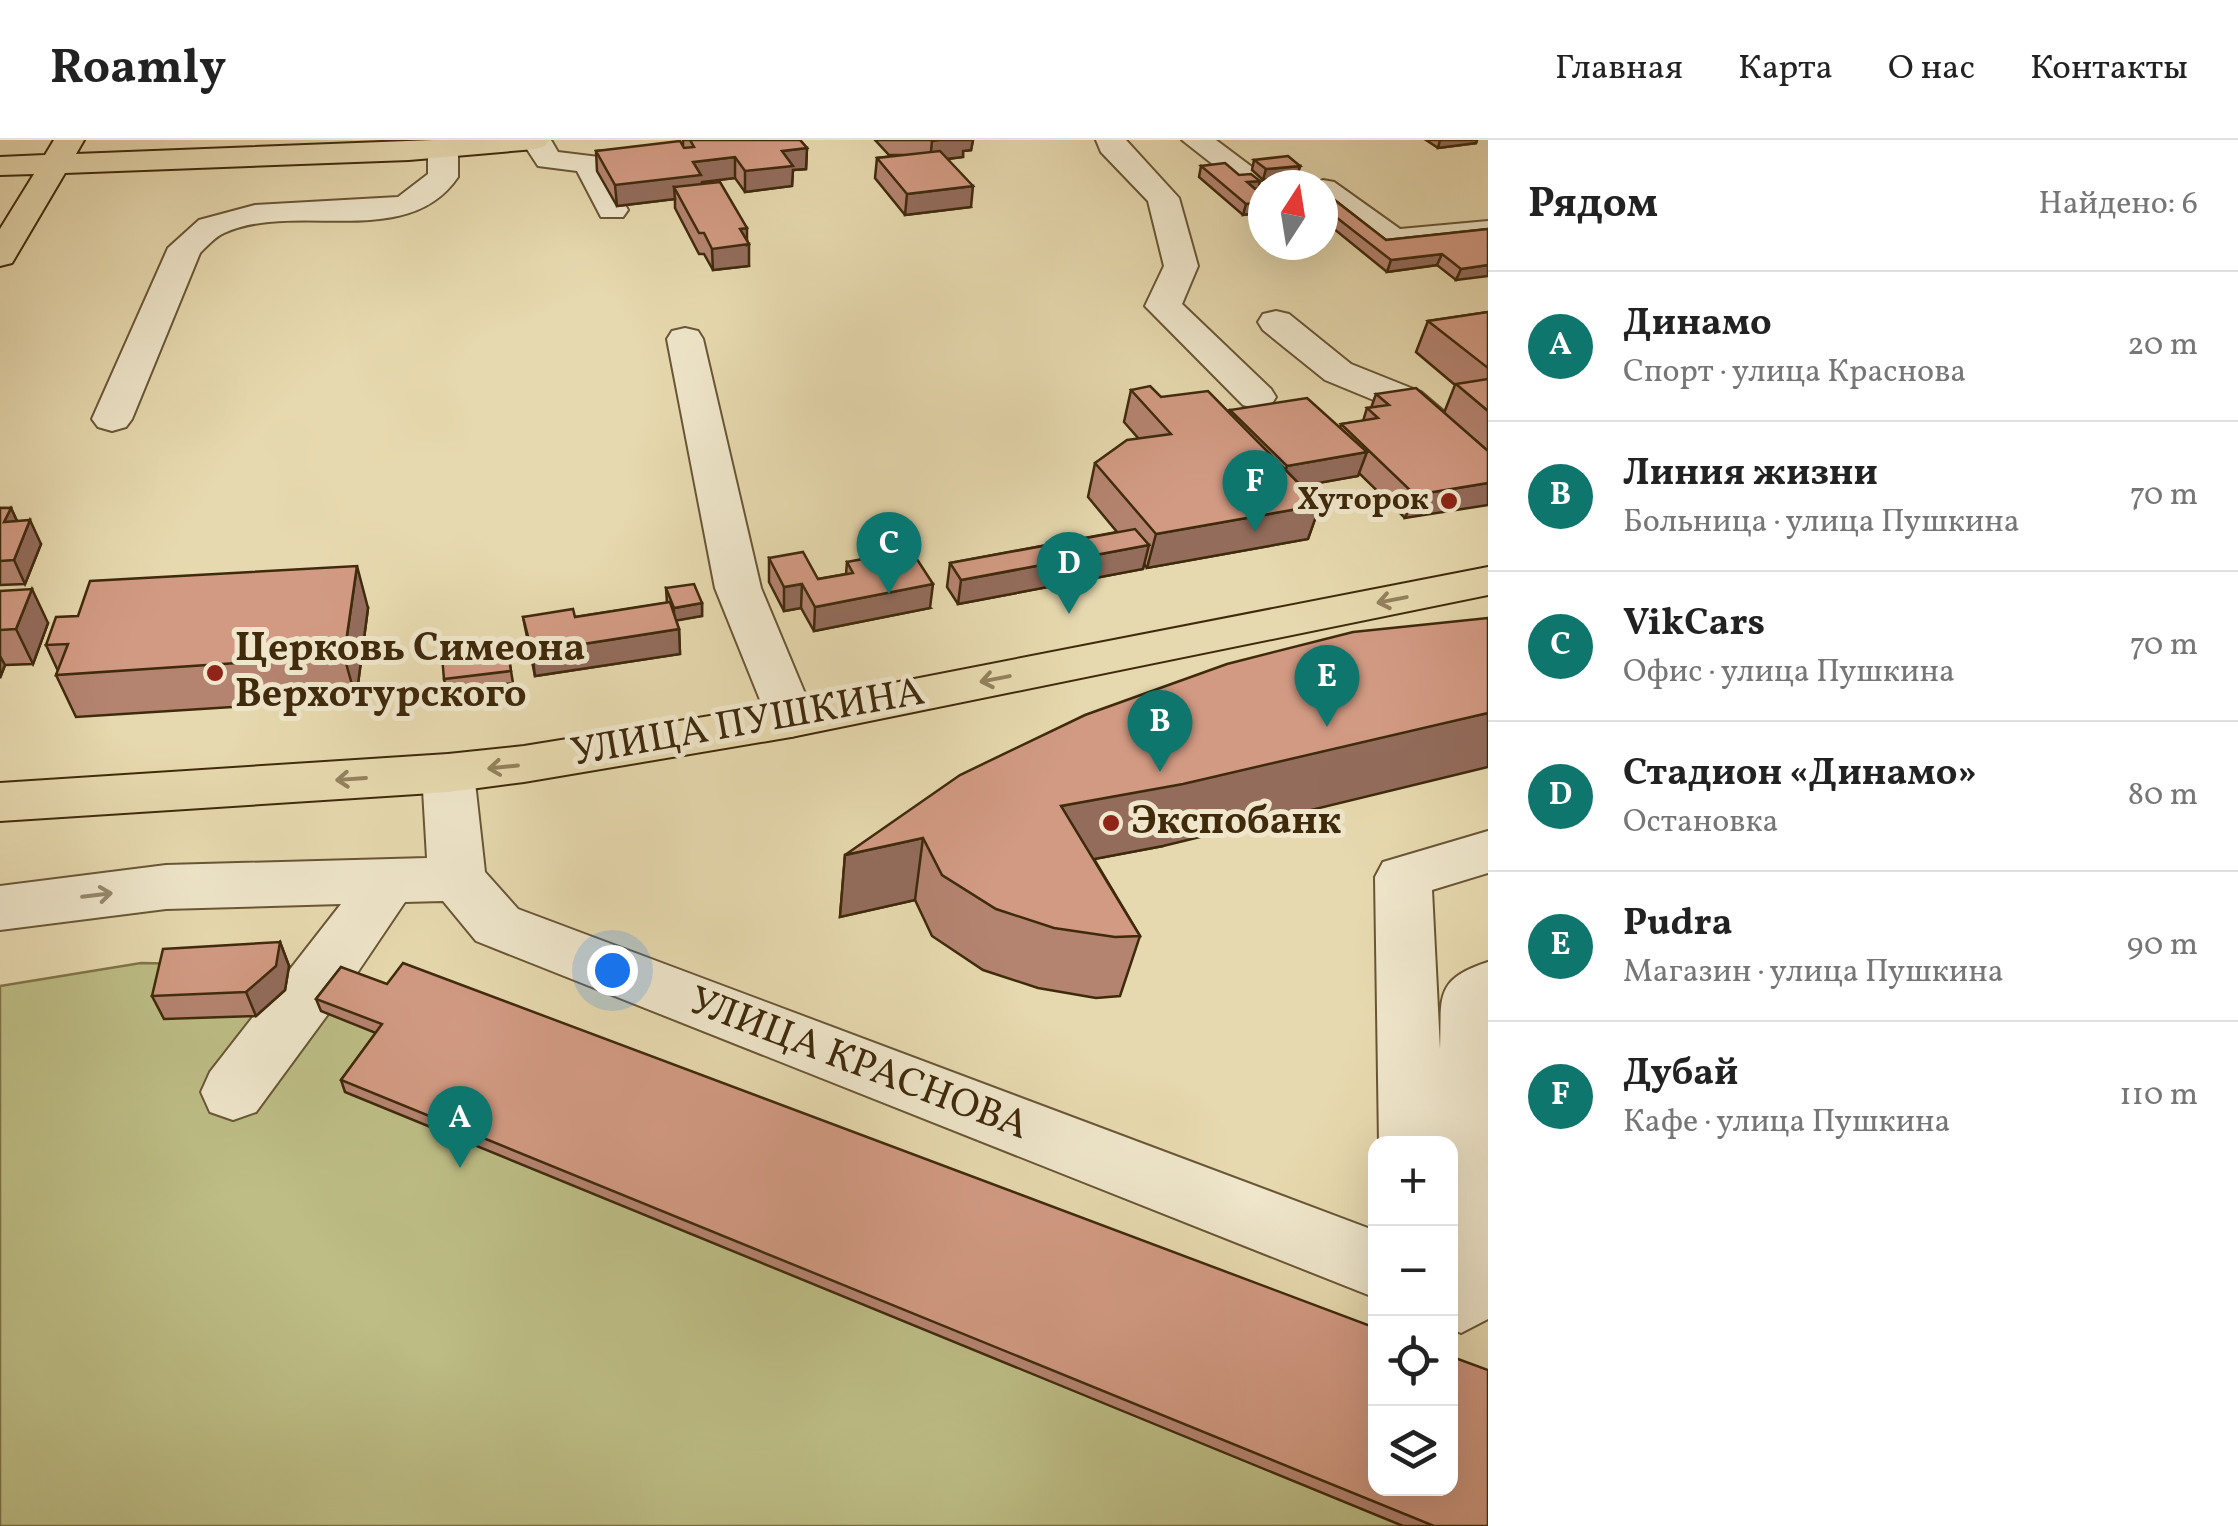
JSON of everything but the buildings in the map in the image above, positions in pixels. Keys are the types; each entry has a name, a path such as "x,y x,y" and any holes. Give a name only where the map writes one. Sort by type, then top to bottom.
{"main road":[{"path":"0,166 62,152 460,145 535,140"},
{"path":"0,256 62,152"},
{"name":"УЛИЦА ПУШКИНА","path":"0,802 448,773 524,764 790,720 1488,580"}],"street":[{"path":"535,140 549,160 588,164 612,210"},
{"path":"1111,140 1111,146 1163,198 1181,266 1162,306 1257,397"},
{"path":"1198,140 1248,177"},
{"path":"112,419 185,248 211,227 256,215 406,206 443,176 460,145"},
{"path":"1338,200 1393,240 1488,230"},
{"path":"1276,322 1338,372 1407,400 1488,470"},
{"path":"684,338 738,588 790,720"},
{"path":"0,908 166,886 457,879 448,773"},
{"path":"1412,1136 1403,877 1488,852"},
{"name":"УЛИЦА КРАСНОВА","path":"457,879 497,925 1368,1263"},
{"path":"233,1092 324,974 388,882"},
{"path":"1466,1300 1474,995 1488,986"}],"green space":[{"path":"141,963 289,966 346,979 1368,1484 1368,1496 1458,1496 1488,1526 0,1526 0,986"}],"place":[{"name":"Хуторок","path":"1449,501"},
{"name":"Дубай","path":"1255,532"},
{"name":"VikCars","path":"889,594"},
{"name":"Стадион «Динамо»","path":"1069,614"},
{"name":"Церковь Симеона Верхотурского","path":"215,673"},
{"name":"Pudra","path":"1327,727"},
{"name":"Линия жизни","path":"1160,772"},
{"name":"Экспобанк","path":"1111,823"},
{"name":"Динамо","path":"460,1168"}]}
